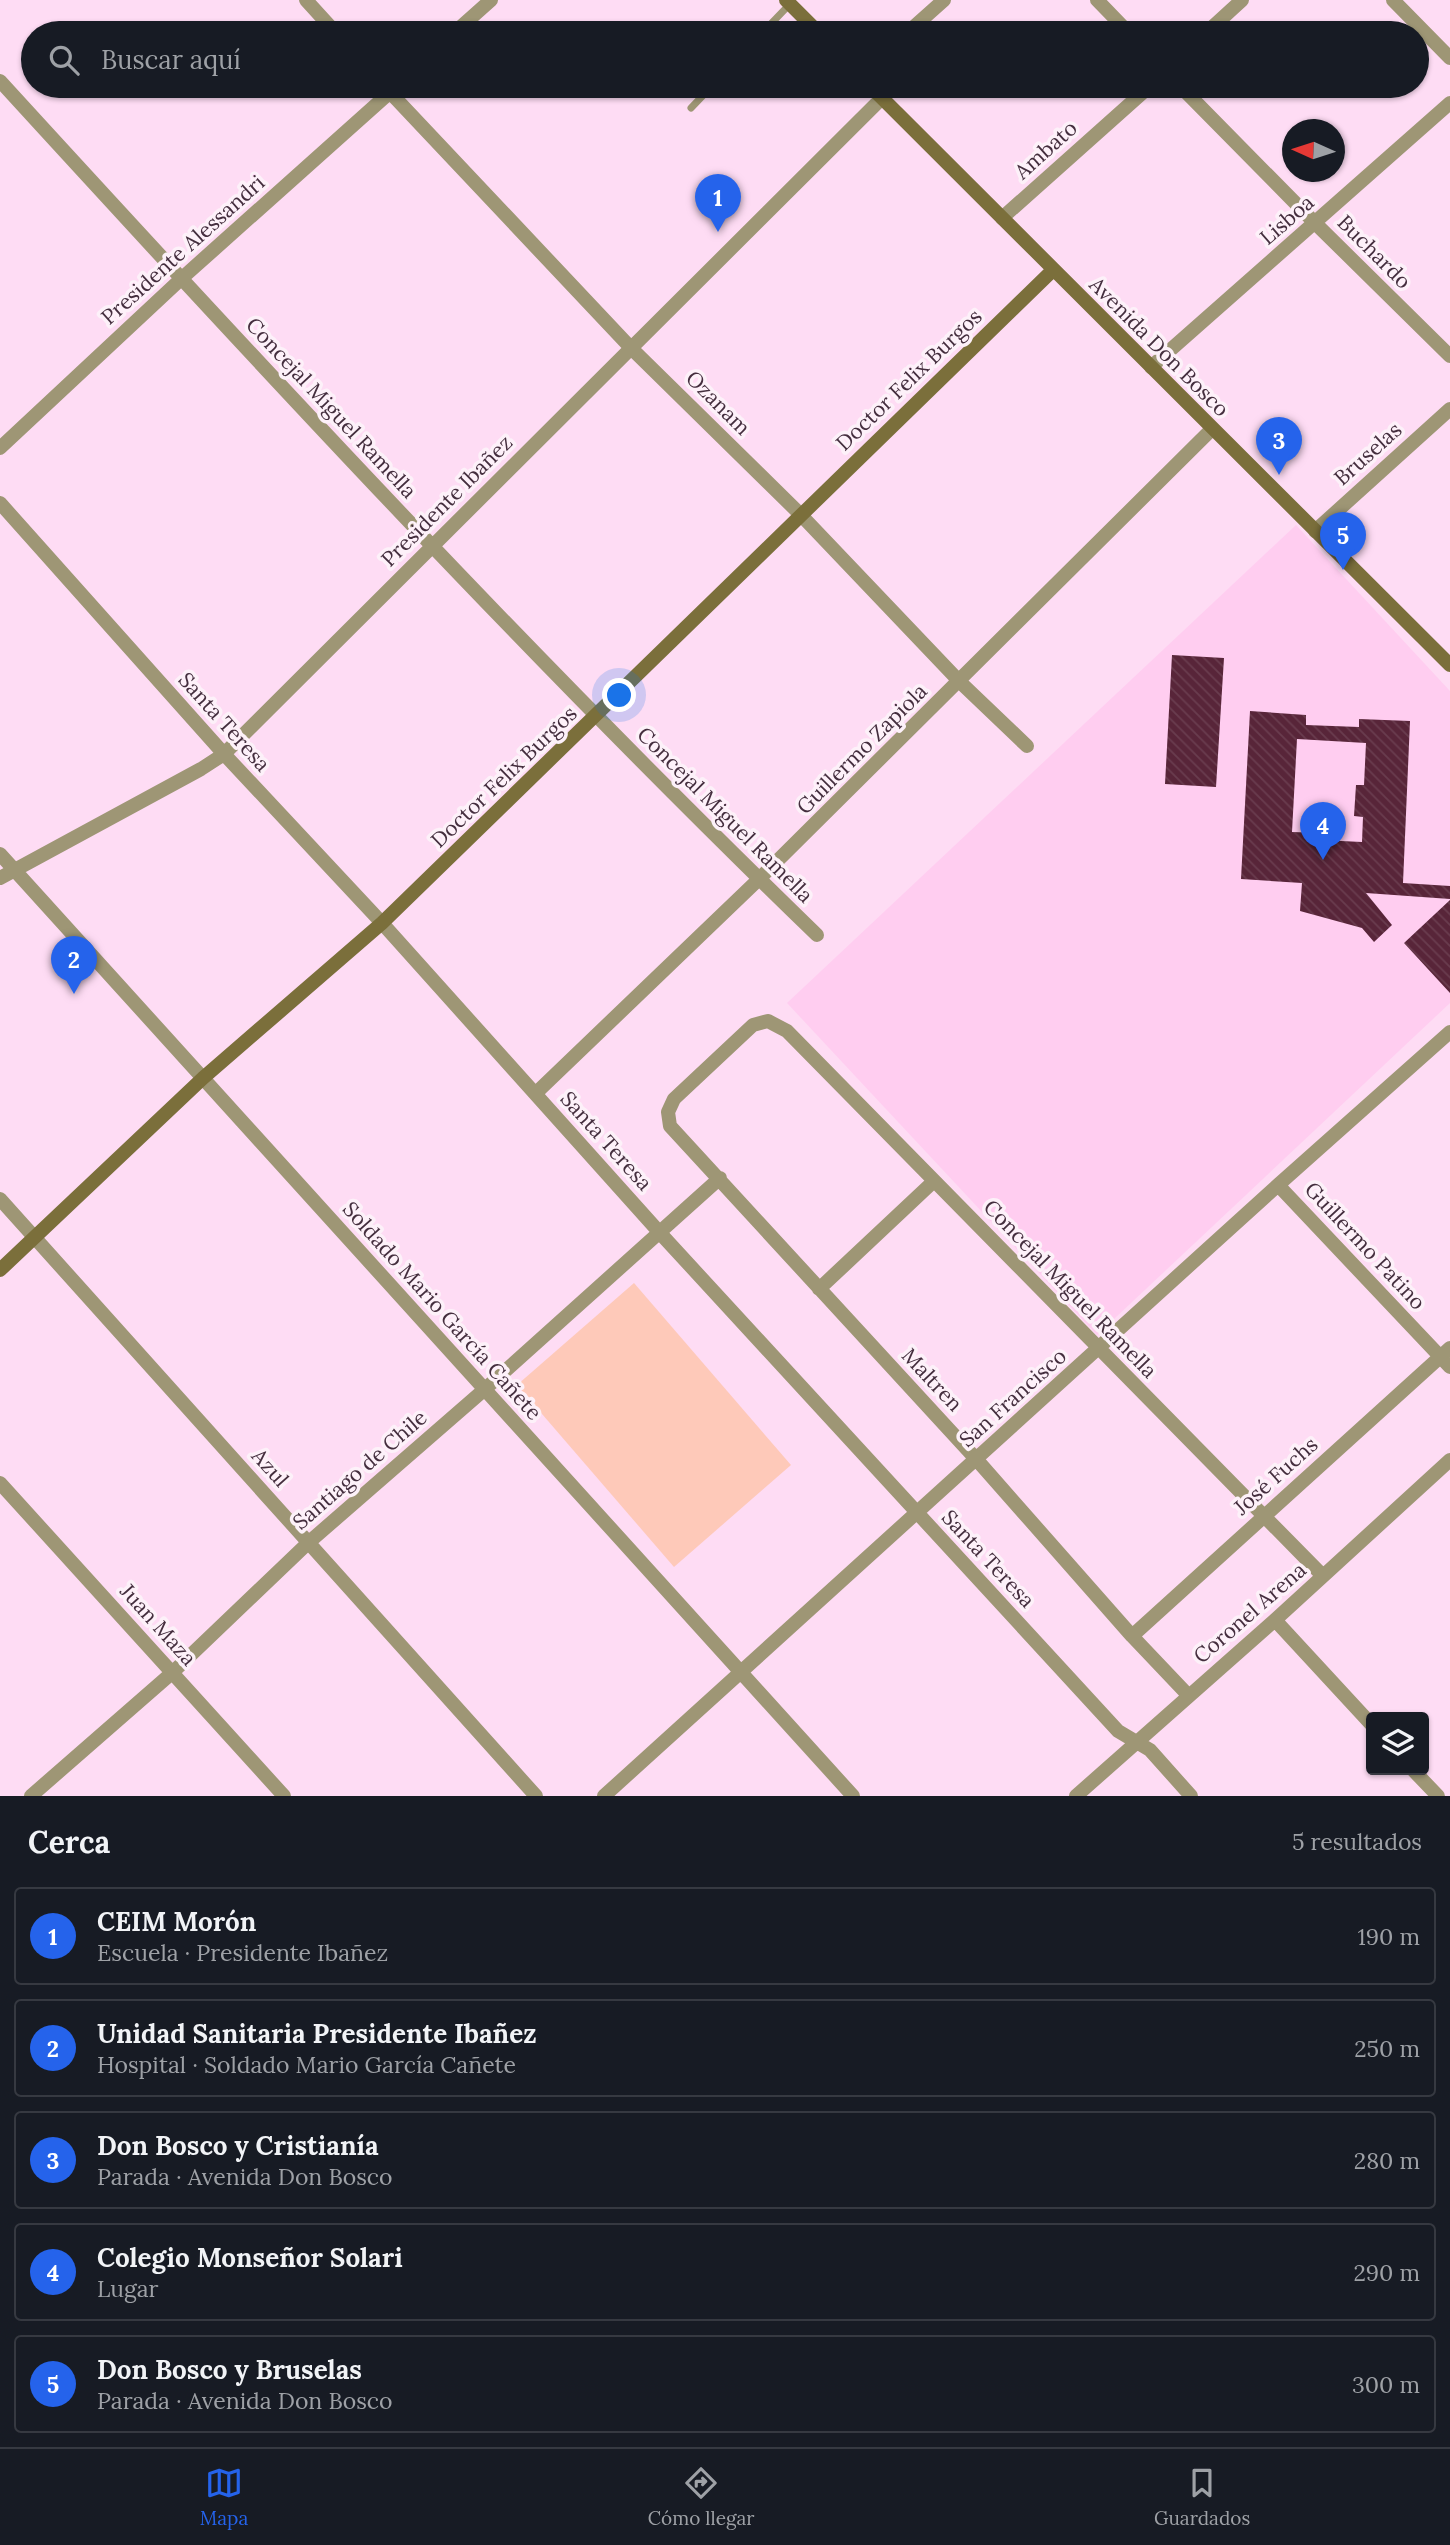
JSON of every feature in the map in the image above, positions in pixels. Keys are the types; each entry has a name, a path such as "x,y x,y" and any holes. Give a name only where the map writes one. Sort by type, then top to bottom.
{"street":[{"path":"306,0 325,21"},
{"path":"467,21 491,0"},
{"path":"920,21 944,0"},
{"path":"1097,0 1117,21"},
{"path":"1219,21 1242,0"},
{"path":"1393,0 1414,21"},
{"path":"788,2 807,21"},
{"path":"1429,37 1450,58"},
{"name":"Concejal Miguel Ramella","path":"0,81 181,279 596,717 817,935"},
{"name":"Presidente Alessandri","path":"0,448 379,98"},
{"name":"Ozanam","path":"399,98 631,348 800,514 960,682 1027,746"},
{"name":"Avenida Don Bosco","path":"882,98 1450,665"},
{"name":"Presidente Ibañez","path":"0,878 224,754 882,98"},
{"name":"Ambato","path":"1002,218 1137,98"},
{"name":"Buchardo","path":"1193,98 1450,356"},
{"name":"Lisboa","path":"1151,367 1450,103"},
{"name":"Doctor Felix Burgos","path":"0,1270 203,1078 382,923 1053,270"},
{"name":"Bruselas","path":"1315,531 1450,409"},
{"name":"Guillermo Zapiola","path":"536,1093 960,682 1212,429"},
{"name":"Santa Teresa","path":"0,503 224,754 382,923 660,1233 917,1513 1118,1731 1150,1750 1191,1796"},
{"name":"Soldado Mario García Cañete","path":"0,854 853,1796"},
{"name":"Maltren","path":"787,1031 768,1021 754,1025 674,1099 668,1112 670,1126 977,1460 1132,1636 1188,1695"},
{"name":"Concejal Miguel Ramella","path":"787,1031 1323,1576"},
{"name":"San Francisco","path":"604,1796 1450,1032"},
{"name":"Santiago de Chile","path":"31,1796 173,1672 308,1543 485,1389 720,1178"},
{"path":"819,1289 934,1181"},
{"name":"Guillermo Patino","path":"1278,1185 1447,1357"},
{"name":"Azul","path":"0,1199 536,1796"},
{"name":"José Fuchs","path":"1132,1636 1263,1516 1447,1357"},
{"name":"Coronel Arena","path":"1076,1796 1450,1460"},
{"name":"Juan Maza","path":"0,1483 284,1796"},
{"path":"1275,1620 1366,1719"},
{"path":"1418,1775 1438,1796"}],"lane":[{"path":"772,21 788,2"},
{"path":"691,108 701,98"}],"shaded area":[{"path":"1296,525 1450,691 1450,1003 1097,1335 787,1003"},
{"path":"634,1283 791,1465 674,1567 517,1385"}],"building":[{"path":"1172,655 1224,658 1216,787 1165,784"},
{"path":"1250,711 1306,715 1306,725 1359,727 1359,719 1410,721 1403,883 1450,886 1450,899 1366,893 1392,925 1374,942 1362,928 1300,911 1302,883 1241,879","holes":["1297,739 1366,743 1364,785 1356,785 1354,816 1363,817 1362,842 1320,840 1321,833 1292,832"]},
{"path":"1450,900 1450,993 1404,943"}],"place":[{"name":"CEIM Morón","path":"718,232"},
{"name":"Don Bosco y Cristianía","path":"1279,475"},
{"name":"Don Bosco y Bruselas","path":"1343,570"},
{"name":"Colegio Monseñor Solari","path":"1323,860"},
{"name":"Unidad Sanitaria Presidente Ibañez","path":"74,994"}]}
